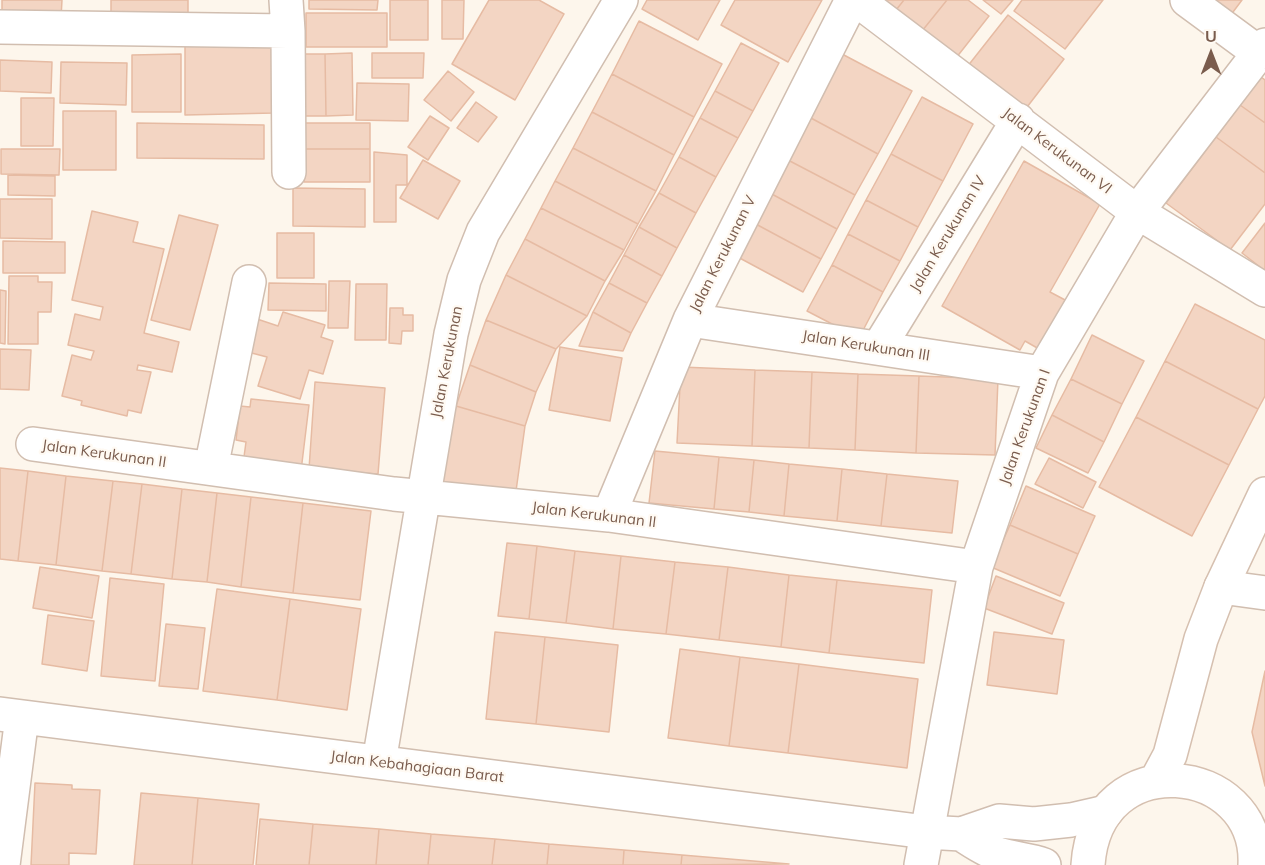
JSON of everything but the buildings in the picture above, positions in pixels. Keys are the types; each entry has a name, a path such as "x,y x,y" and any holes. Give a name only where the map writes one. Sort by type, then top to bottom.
{"street":[{"name":"Jalan Kerukunan","path":"379,762 451,334 464,280 489,221 621,0"},
{"name":"Jalan Kerukunan V","path":"609,515 690,320 852,0"},
{"name":"Jalan Kerukunan VI","path":"857,0 1137,212 1265,290"},
{"path":"1187,0 1262,49"},
{"path":"0,27 287,16 289,172"},
{"name":"Jalan Kerukunan I","path":"921,865 976,567 1041,373 1137,212 1262,49"},
{"name":"Jalan Kerukunan IV","path":"879,347 1018,120"},
{"path":"211,468 249,282"},
{"name":"Jalan Kerukunan III","path":"690,320 1041,373"},
{"name":"Jalan Kerukunan II","path":"33,444 394,494 609,515 976,567"},
{"path":"1156,781 1170,755 1201,639 1221,587 1265,494"},
{"path":"1221,587 1265,593"},
{"name":"Jalan Kebahagiaan Barat","path":"3,865 11,715 926,831 961,834 999,822 1043,823 1071,820 1106,812"},
{"path":"1179,720 1184,756 1196,783"},
{"path":"1088,865 1092,837 1106,812 1128,792 1156,781 1176,780 1196,783 1214,791 1231,804 1243,819 1257,849"},
{"name":"Jalan Kebahagiaan Barat","path":"961,834 996,854 1031,860 1044,865"}]}
